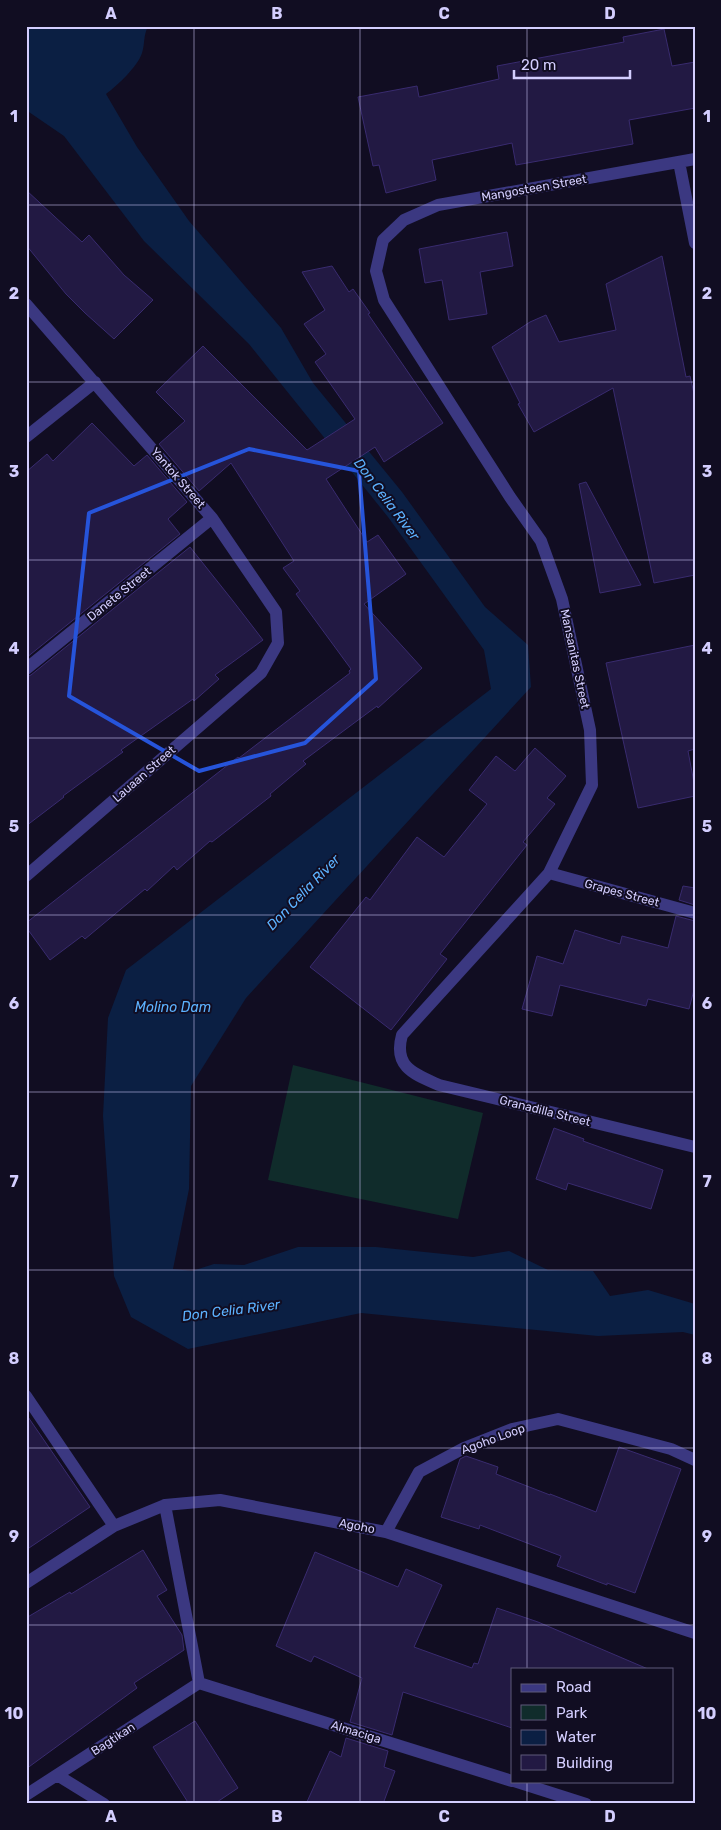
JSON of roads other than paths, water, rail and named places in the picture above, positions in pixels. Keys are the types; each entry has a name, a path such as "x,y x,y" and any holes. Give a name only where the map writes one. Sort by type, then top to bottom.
{"street":[{"name":"Mangosteen Street","path":"383,240 404,220 438,205 695,159"},
{"path":"679,162 695,244"},
{"name":"Mansanitas Street","path":"383,240 376,271 384,300 510,497 541,541 562,599 590,730 592,785 548,873 402,1035 398,1048 402,1062"},
{"name":"Yantok Street","path":"26,304 96,382 212,518 276,612 278,643 261,673"},
{"path":"26,437 96,382"},
{"name":"Danete Street","path":"26,670 212,518"},
{"name":"Lauaan Street","path":"26,876 261,673"},
{"name":"Grapes Street","path":"548,873 695,913"},
{"name":"Granadilla Street","path":"402,1062 416,1075 439,1085 695,1147"},
{"path":"26,1396 114,1526"},
{"name":"Agoho Loop","path":"386,1532 419,1472 464,1448 512,1430 558,1419 671,1449 695,1460"},
{"name":"Agoho","path":"26,1583 114,1526 165,1505 220,1500 386,1532 695,1633"},
{"path":"165,1505 199,1684"},
{"name":"Bagtikan","path":"26,1795 199,1684"},
{"name":"Almaciga","path":"199,1684 511,1780"},
{"path":"57,1775 104,1804"},
{"name":"Almaciga","path":"516,1782 586,1804"}],"water":[{"name":"Molino Dam","path":"26,26 148,26 140,58 127,75 106,94 137,147 189,221 281,328 313,383 402,492 485,607 528,645 531,687 246,998 191,1086 189,1189 173,1269 192,1271 214,1264 244,1265 298,1247 376,1247 473,1257 509,1251 548,1270 593,1271 610,1296 648,1290 695,1304 695,1335 683,1332 598,1336 361,1313 188,1349 131,1317 114,1276 103,1116 108,1018 126,970 491,689 484,650 388,517 249,344 144,241 64,136 26,110"}],"water label":[{"name":"Don Celia River","path":"387,499"},
{"name":"Don Celia River","path":"303,892"},
{"name":"Don Celia River","path":"231,1310"}]}
